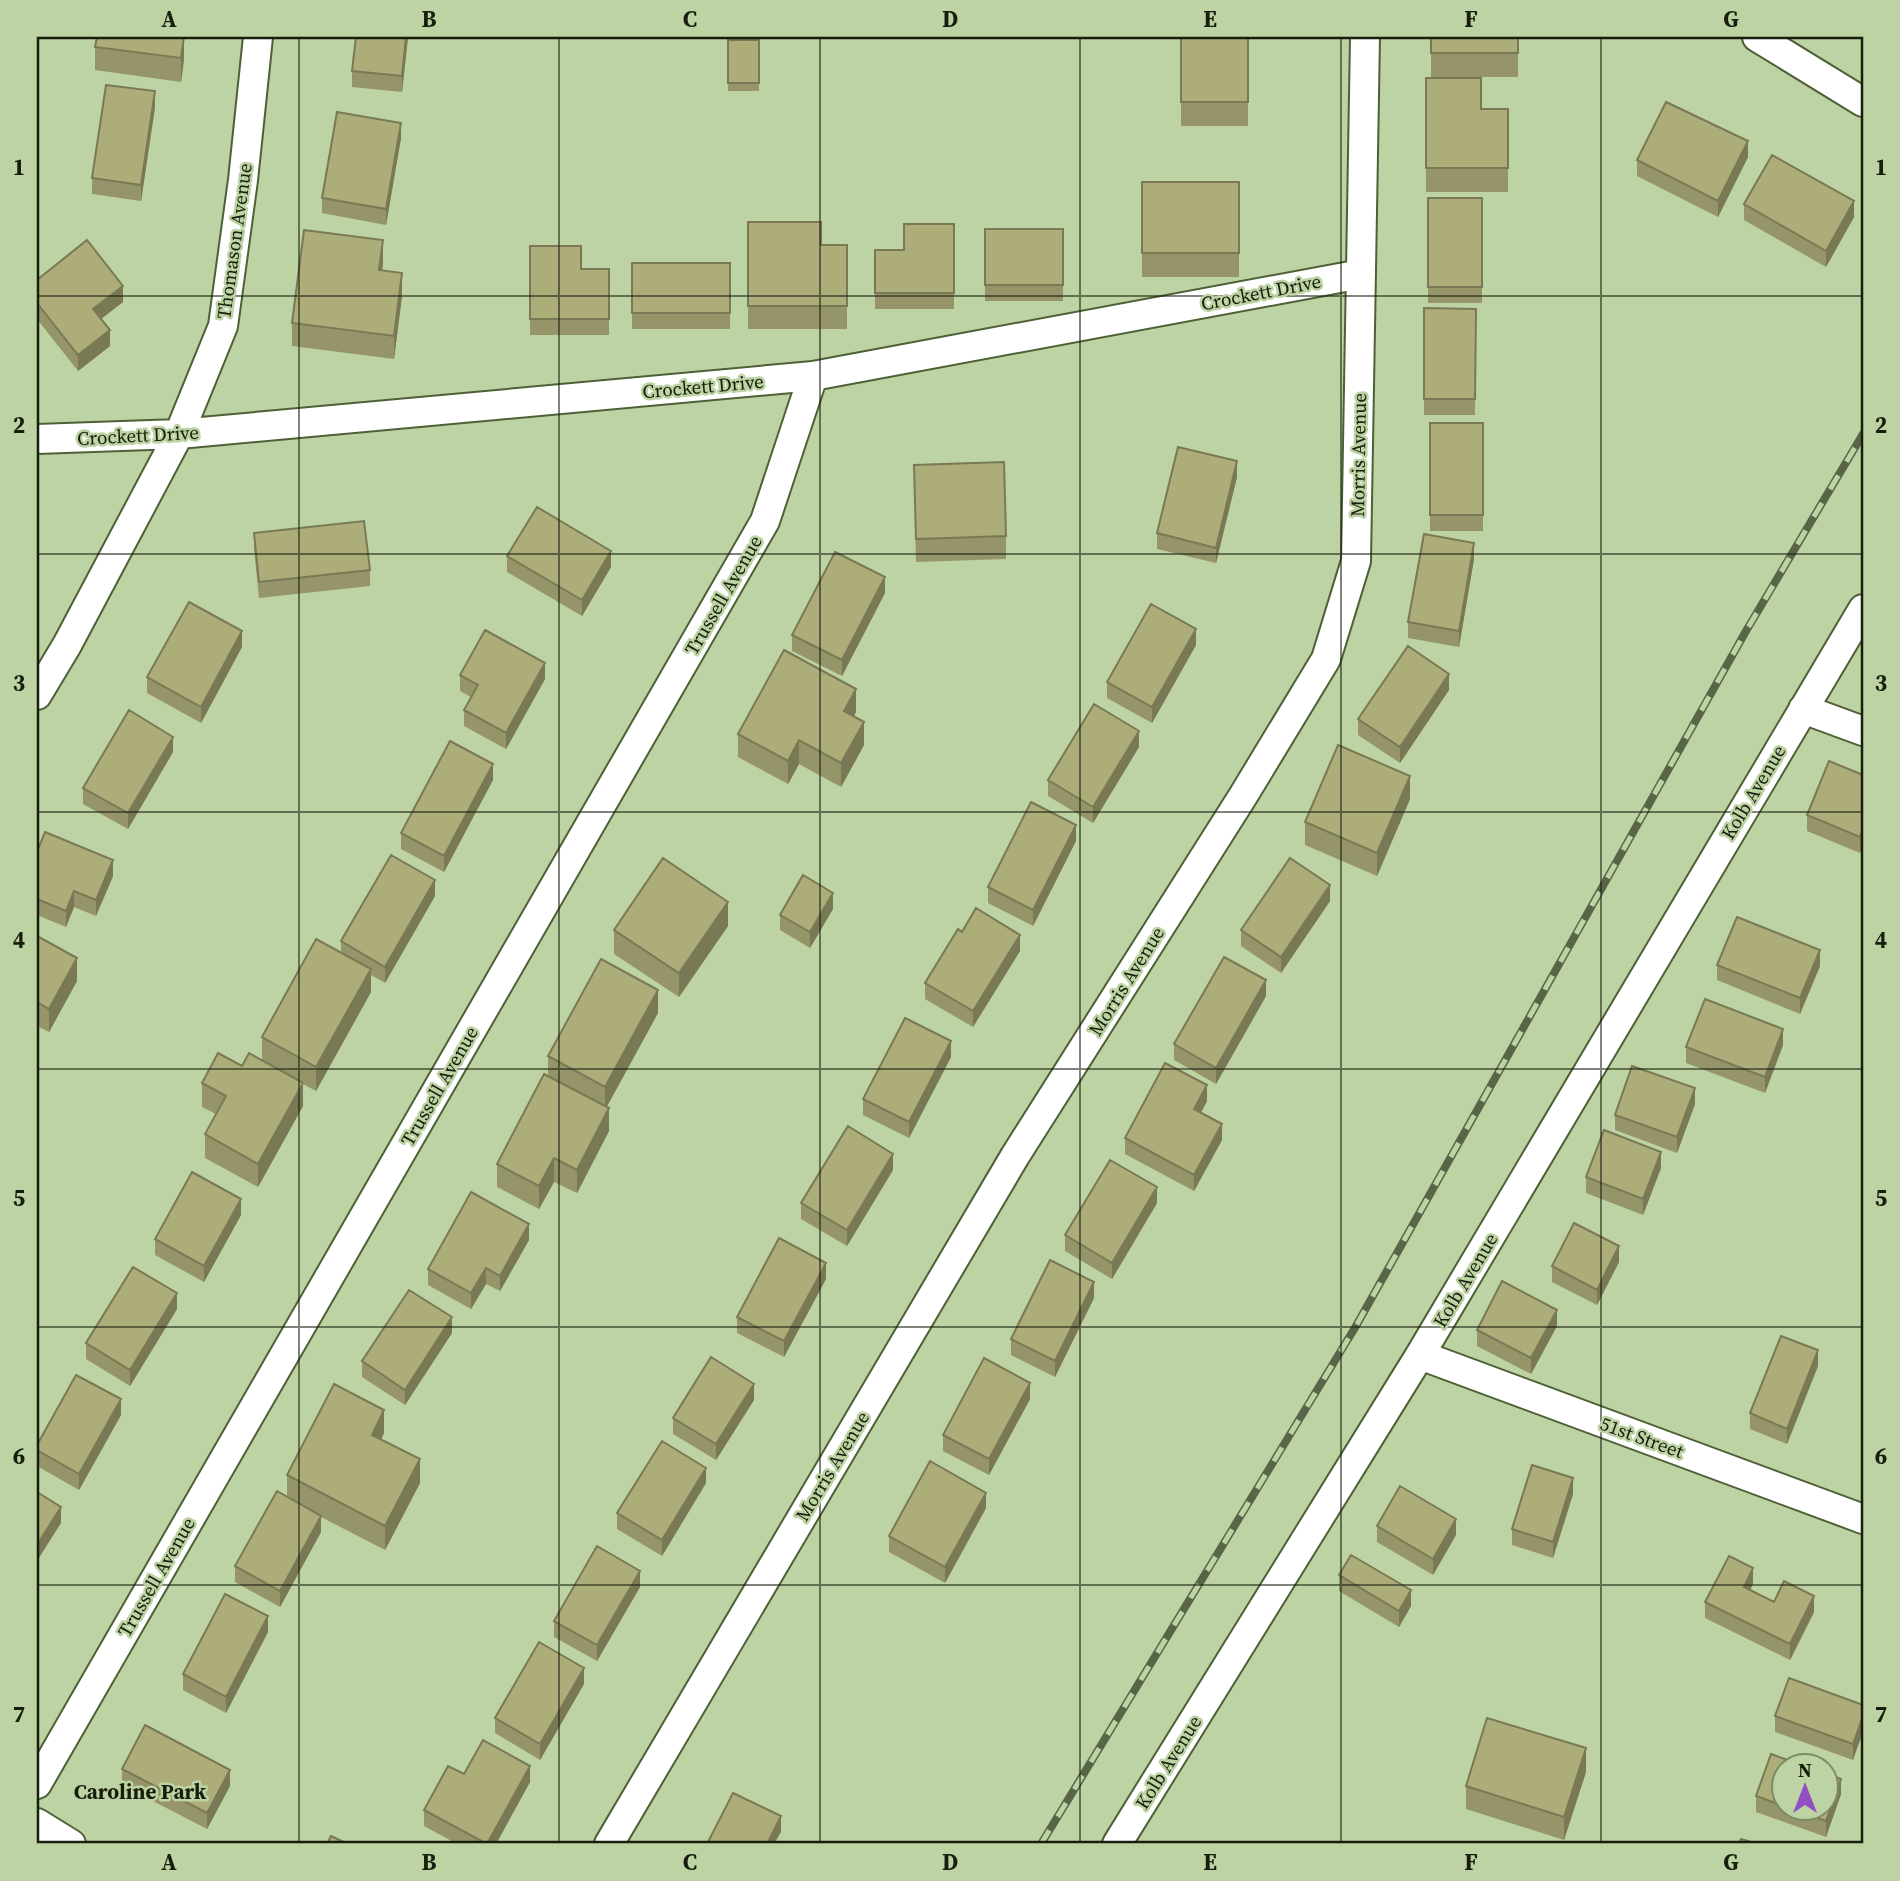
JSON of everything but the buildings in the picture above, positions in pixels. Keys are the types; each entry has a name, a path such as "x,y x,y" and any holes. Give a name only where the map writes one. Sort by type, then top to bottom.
{"street":[{"name":"Thomason Avenue","path":"37,695 67,645 179,434 223,326 243,180 258,37"},
{"name":"Morris Avenue","path":"609,1844 1015,1156 1326,659 1356,561 1365,37"},
{"path":"1757,37 1863,102"},
{"name":"Crockett Drive","path":"37,439 179,434 813,376 1361,274"},
{"name":"Trussell Avenue","path":"37,1784 765,521 813,376"},
{"name":"Kolb Avenue","path":"1117,1844 1420,1355 1863,609"},
{"path":"1802,709 1863,731"},
{"name":"51st Street","path":"1420,1355 1863,1519"},
{"path":"37,1823 71,1844"}],"railway":[{"path":"1041,1844 1356,1326 1746,631 1863,434"}],"district":[{"name":"Caroline Park","path":"140,1791"}]}
